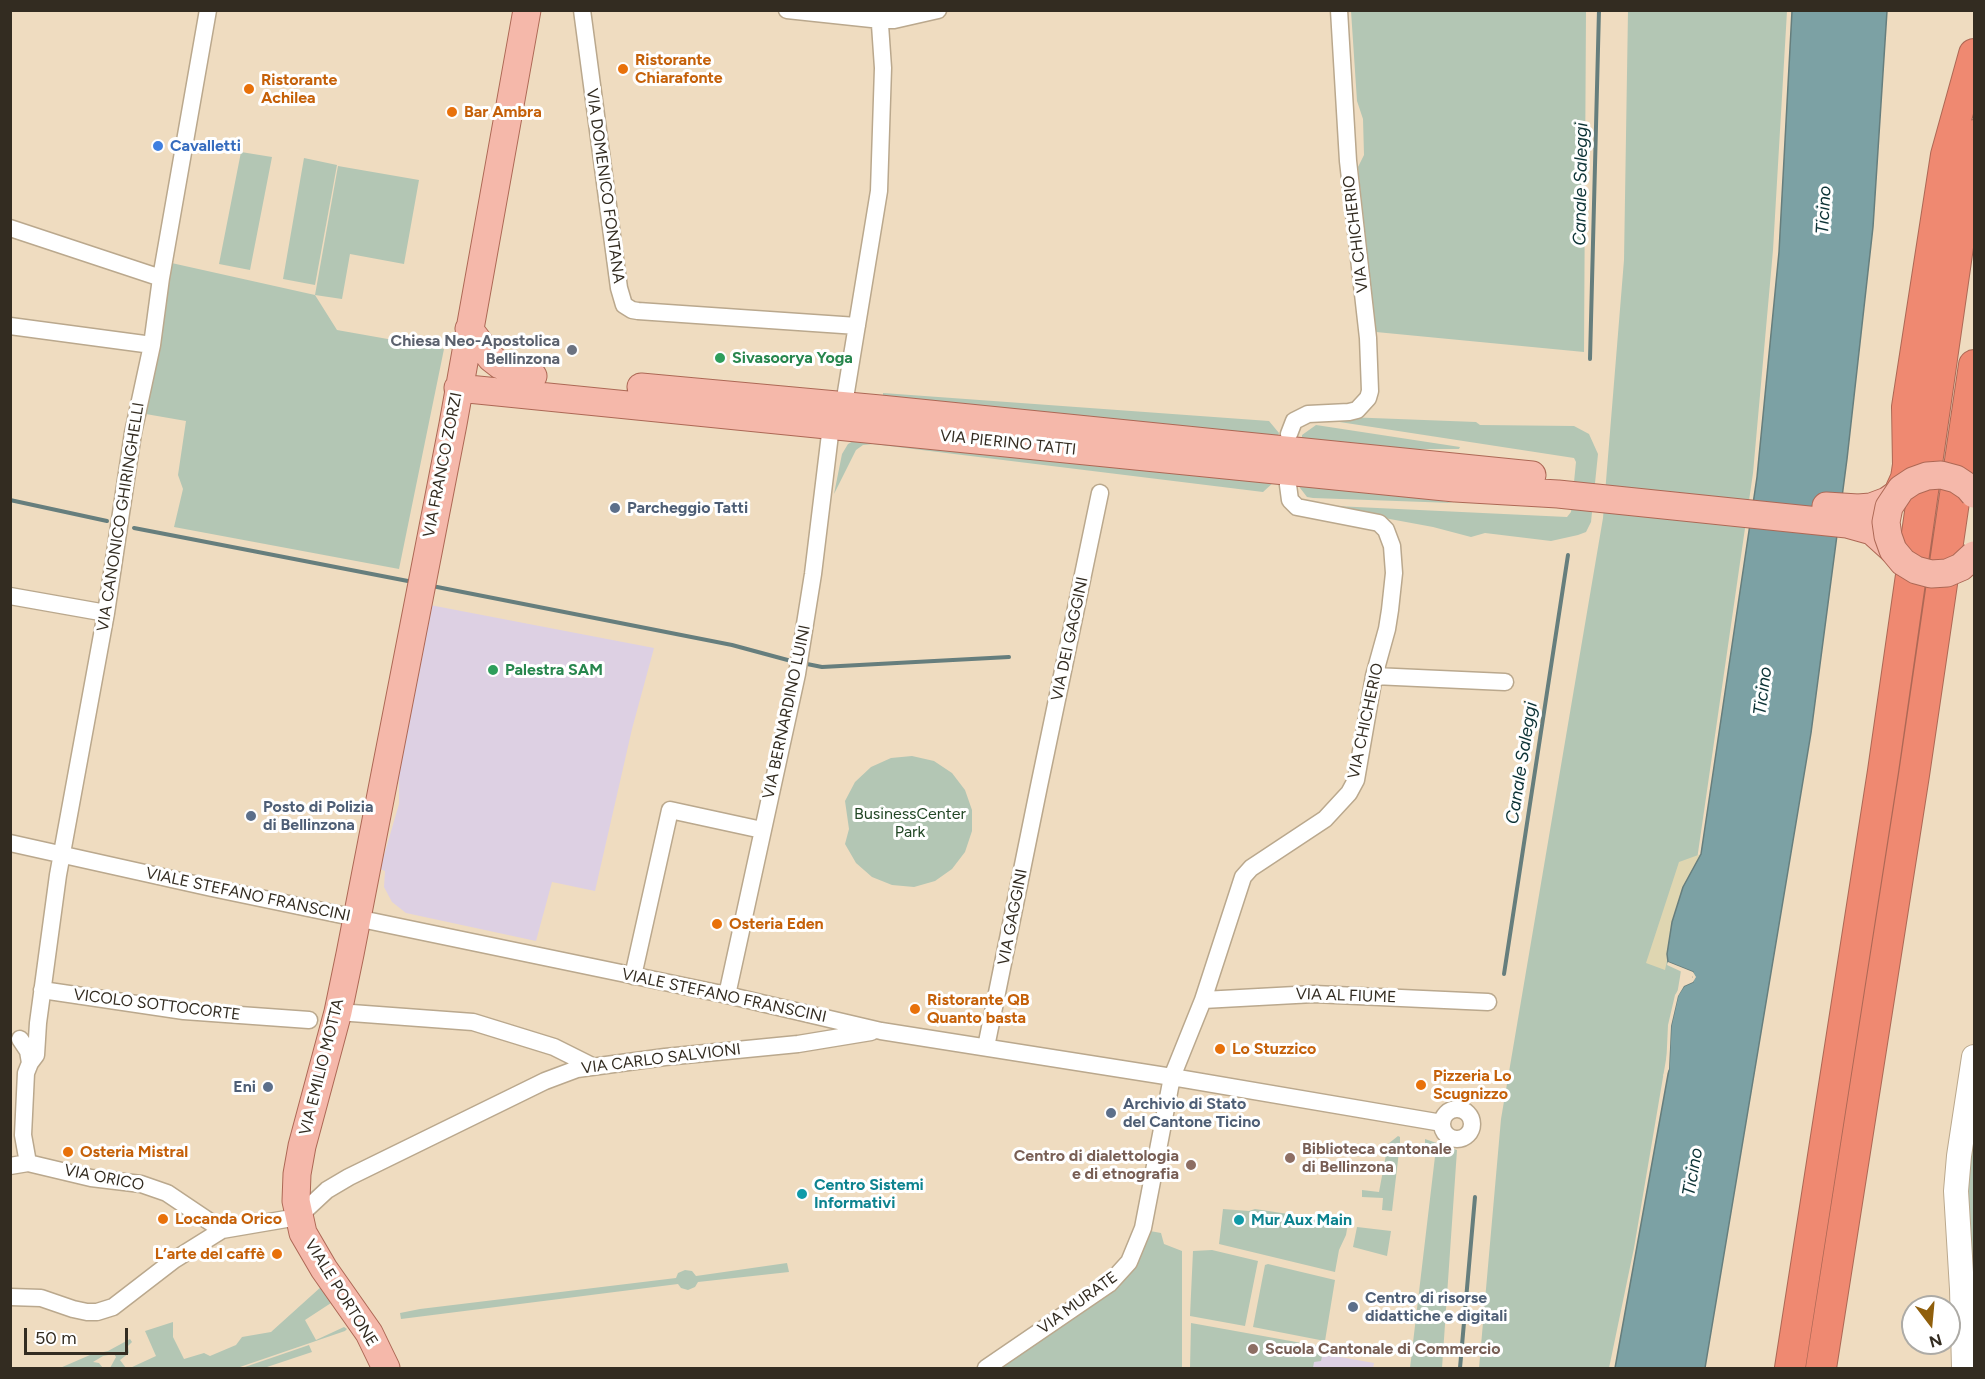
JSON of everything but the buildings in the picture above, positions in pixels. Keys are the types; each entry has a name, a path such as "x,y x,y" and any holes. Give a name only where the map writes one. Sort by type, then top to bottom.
{"highway":[{"path":"1899,492 1908,465 1907,407 1946,155 1974,54"},
{"path":"1790,1368 1883,771 1974,135"},
{"path":"1821,1368 1916,763 1974,365"}],"main road":[{"name":"VIA FRANCO ZORZI","path":"357,918 460,380 526,10"},
{"path":"469,329 491,358 500,364 533,376"},
{"name":"VIA PIERINO TATTI","path":"460,380 497,376 533,376 837,407 1455,488 1559,486"},
{"name":"VIA PIERINO TATTI","path":"460,380 837,407"},
{"path":"1559,486 1849,508 1879,505 1913,481 1927,476 1941,475 1956,479 1974,494"},
{"path":"1559,486 1846,524 1872,531 1903,562 1916,570 1931,574 1947,573 1961,567 1974,556"},
{"path":"1893,550 1886,522 1889,507 1899,492"},
{"name":"VIA EMILIO MOTTA","path":"298,1217 296,1189 300,1156 338,1012 357,918"},
{"name":"VIALE PORTONE","path":"298,1217 312,1250 369,1333 386,1368"}],"street":[{"name":"VIA CANONICO GHIRINGHELLI","path":"28,1162 23,1135 26,1073 36,1055 42,990 58,875 106,613 136,413 152,345 161,278 208,10"},
{"name":"VIA DOMENICO FONTANA","path":"582,10 619,288 621,300 627,307 638,311 857,326"},
{"path":"787,10 880,15 894,20 938,10"},
{"name":"VIA CHICHERIO","path":"1289,434 1294,422 1308,414 1357,410 1368,399 1370,391 1368,338 1348,161 1339,10"},
{"name":"VIA BERNARDINO LUINI","path":"727,995 797,674 837,407 857,326 879,191 883,101 880,15"},
{"path":"10,228 161,278"},
{"path":"10,326 152,345"},
{"name":"VIA CHICHERIO","path":"1172,1077 1203,1000 1245,873 1325,819 1352,789 1358,771 1374,676 1387,629 1393,589 1394,559 1389,537 1379,523 1297,507 1290,500 1288,485"},
{"name":"VIA DEI GAGGINI","path":"1039,786 1101,493"},
{"path":"10,596 106,613"},
{"path":"1374,676 1505,682"},
{"name":"VIA GAGGINI","path":"986,1047 1039,786"},
{"path":"633,976 670,810 762,830"},
{"name":"VIALE STEFANO FRANSCINI","path":"10,843 212,888 727,995 881,1031 1442,1123"},
{"name":"VICOLO SOTTOCORTE","path":"42,990 184,1011 309,1020"},
{"name":"VIA AL FIUME","path":"1203,1000 1314,994 1488,1002"},
{"path":"338,1012 473,1022 554,1047 592,1066"},
{"path":"817,1041 825,1030 824,1018"},
{"path":"30,1063 28,1051 18,1039 31,1032 38,1023"},
{"name":"VIA CARLO SALVIONI","path":"298,1217 327,1190 349,1177 562,1074 592,1066 817,1041 881,1031"},
{"path":"1964,1368 1956,1191 1974,1057"},
{"name":"VIA MURATE","path":"986,1368 1109,1284 1129,1262 1143,1228 1172,1077"},
{"name":"VIA ORICO","path":"10,1166 28,1162 91,1178 141,1184 167,1193 222,1230"},
{"path":"10,1298 40,1298 80,1311 106,1310 121,1302 174,1260 222,1230 298,1217"}],"shaded area":[{"path":"430,605 654,648 632,729 595,891 552,882 536,941 406,913 392,902 384,887 385,871 380,869 399,804 399,766"},
{"name":"Scuola Cantonale di Commercio","path":"1215,1335 1374,1363 1373,1368 1205,1368"}],"green space":[{"path":"1351,11 1586,11 1584,352 1376,332 1358,167 1364,155 1363,119 1357,101"},
{"path":"1628,11 1787,11 1773,250 1753,473 1680,977 1634,1248 1609,1368 1479,1368 1501,1119 1603,518 1624,260"},
{"path":"241,152 272,157 250,270 219,264"},
{"path":"304,158 337,165 315,285 283,279"},
{"path":"338,166 419,180 404,264 350,254 342,299 315,295"},
{"path":"167,262 315,295 337,330 444,349 399,569 174,527 183,489 178,475 186,421 140,413"},
{"path":"883,393 1269,421 1279,433 1278,437 883,397"},
{"path":"1320,416 1476,422 1480,425 1574,426 1589,434 1598,454 1591,522 1586,532 1551,541 1485,533 1471,537 1433,527 1314,505 1567,517 1571,512 1576,462 1574,458 1320,419"},
{"path":"1316,425 1460,447 1459,449 1396,449 1302,439 1302,435"},
{"path":"857,439 1274,482 1263,492 873,444 863,445 856,450 834,494 842,454 848,444"},
{"path":"1297,484 1389,491 1453,503 1313,498 1307,497"},
{"name":"BusinessCenter Park","path":"912,756 934,761 952,773 965,790 972,810 972,831 965,852 952,869 935,881 914,887 892,885 872,877 856,863 845,844 849,829 845,801 855,782 871,767 891,758"},
{"path":"1974,1076 1974,1295 1962,1289"},
{"path":"1398,1136 1400,1143 1392,1211 1382,1210 1383,1198 1362,1197 1362,1190 1379,1192 1388,1144"},
{"path":"1425,1139 1457,1150 1442,1368 1410,1368 1436,1148 1425,1145"},
{"path":"1223,1209 1249,1211 1255,1209 1348,1223 1335,1272 1219,1244"},
{"path":"1357,1227 1391,1231 1387,1256 1353,1247"},
{"path":"1150,1231 1161,1233 1164,1244 1182,1251 1182,1368 998,1368 1095,1302"},
{"path":"1212,1250 1258,1261 1245,1326 1190,1316 1193,1251"},
{"path":"787,1263 789,1272 698,1282 695,1287 688,1290 681,1288 678,1284 401,1319 400,1313 676,1278 678,1273 685,1270 692,1271 696,1276"},
{"path":"1265,1265 1335,1280 1325,1341 1253,1327"},
{"path":"322,1286 331,1303 305,1320 316,1340 344,1327 347,1329 345,1331 237,1368 130,1368 156,1356 145,1331 173,1322 173,1337 184,1359 204,1353 210,1356 236,1345 242,1337 271,1332"},
{"name":"Scuola Cantonale di Commercio","path":"1191,1323 1324,1347 1321,1361 1314,1362 1313,1368 1190,1368"},
{"path":"130,1339 132,1342 128,1346 129,1353 120,1360 126,1368 110,1368 116,1357 114,1354 103,1356 93,1362 99,1363 103,1368 60,1368 90,1355 108,1351"},
{"path":"309,1345 312,1352 264,1368 242,1368"}],"sand":[{"path":"1701,854 1683,887 1665,970 1646,963 1679,862"}],"water":[{"name":"Ticino","path":"1792,11 1887,11 1873,227 1847,459 1811,733 1705,1368 1615,1368 1669,1069 1671,1026 1678,995 1684,986 1693,982 1693,972 1668,962 1667,954 1672,922 1683,887 1701,854 1757,477 1779,252"}],"pier":[{"path":"1668,962 1693,972 1696,977 1693,982 1684,986 1678,996 1671,1026 1669,1069 1663,1076 1666,1068 1668,1025 1675,995 1682,984 1693,977 1667,965"}],"waterway":[{"name":"Canale Saleggi","path":"1590,359 1599,10"},
{"path":"10,500 107,521"},
{"path":"134,528 413,582"},
{"name":"Canale Saleggi","path":"1504,974 1568,555"},
{"path":"432,586 732,645 795,662"},
{"path":"802,663 822,667 1009,657"},
{"name":"Canale Saleggi","path":"1460,1368 1475,1197"}],"place":[{"name":"Ristorante Chiarafonte","path":"623,69"},
{"name":"Ristorante Achilea","path":"249,89"},
{"name":"Bar Ambra","path":"452,112"},
{"name":"Cavalletti","path":"158,146"},
{"name":"Chiesa Neo-Apostolica Bellinzona","path":"572,350"},
{"name":"Sivasoorya Yoga","path":"720,358"},
{"name":"Parcheggio Tatti","path":"615,508"},
{"name":"Palestra SAM","path":"493,670"},
{"name":"Posto di Polizia di Bellinzona","path":"251,816"},
{"name":"Osteria Eden","path":"717,924"},
{"name":"Ristorante QB Quanto basta","path":"915,1009"},
{"name":"Lo Stuzzico","path":"1220,1049"},
{"name":"Pizzeria Lo Scugnizzo","path":"1421,1085"},
{"name":"Eni","path":"268,1087"},
{"name":"Archivio di Stato del Cantone Ticino","path":"1111,1113"},
{"name":"Osteria Mistral","path":"68,1152"},
{"name":"Biblioteca cantonale di Bellinzona","path":"1290,1158"},
{"name":"Centro di dialettologia e di etnografia","path":"1191,1165"},
{"name":"Centro Sistemi Informativi","path":"802,1194"},
{"name":"Locanda Orico","path":"163,1219"},
{"name":"Mur Aux Main","path":"1239,1220"},
{"name":"L’arte del caffè","path":"277,1254"},
{"name":"Centro di risorse didattiche e digitali","path":"1353,1307"},
{"name":"Scuola Cantonale di Commercio","path":"1253,1349"}]}
